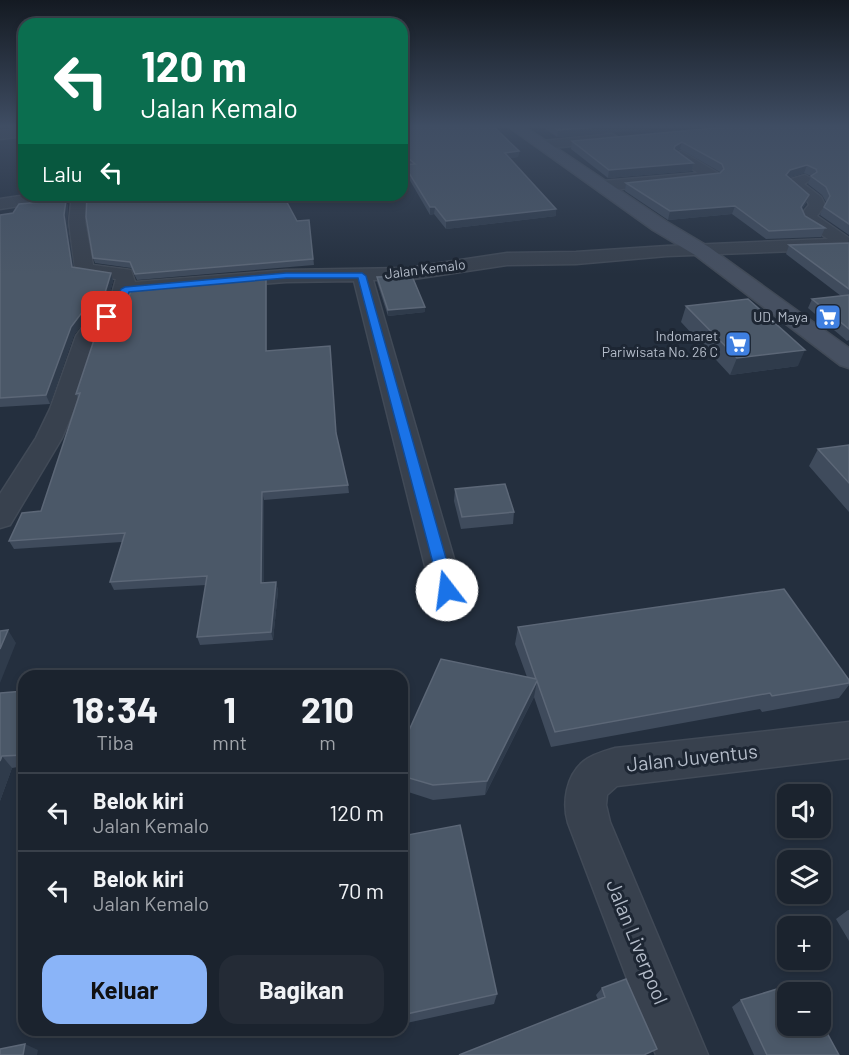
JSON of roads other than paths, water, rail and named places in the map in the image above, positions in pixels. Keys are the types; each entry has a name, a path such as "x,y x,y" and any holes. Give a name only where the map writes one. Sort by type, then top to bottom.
{"main road":[{"path":"589,176 660,226 702,250 849,360"}],"street":[{"path":"603,186 710,176"},
{"path":"805,179 793,183 817,204 808,216 848,244"},
{"path":"0,204 19,201"},
{"path":"0,518 49,438 62,409 87,336 95,326 118,308 125,289 124,274 84,270 77,222 79,201"},
{"name":"Jalan Kemalo","path":"125,289 286,276 362,276 427,272 507,258 576,258 848,244"},
{"path":"362,276 447,590"},
{"name":"Jalan Juventus","path":"592,830 586,815 586,793 592,781 607,769 846,746"},
{"name":"Jalan Liverpool","path":"592,830 682,1055"}],"place":[{"name":"UD. Maya","path":"828,317"},
{"name":"Indomaret Pariwisata No. 26 C","path":"738,344"}]}
